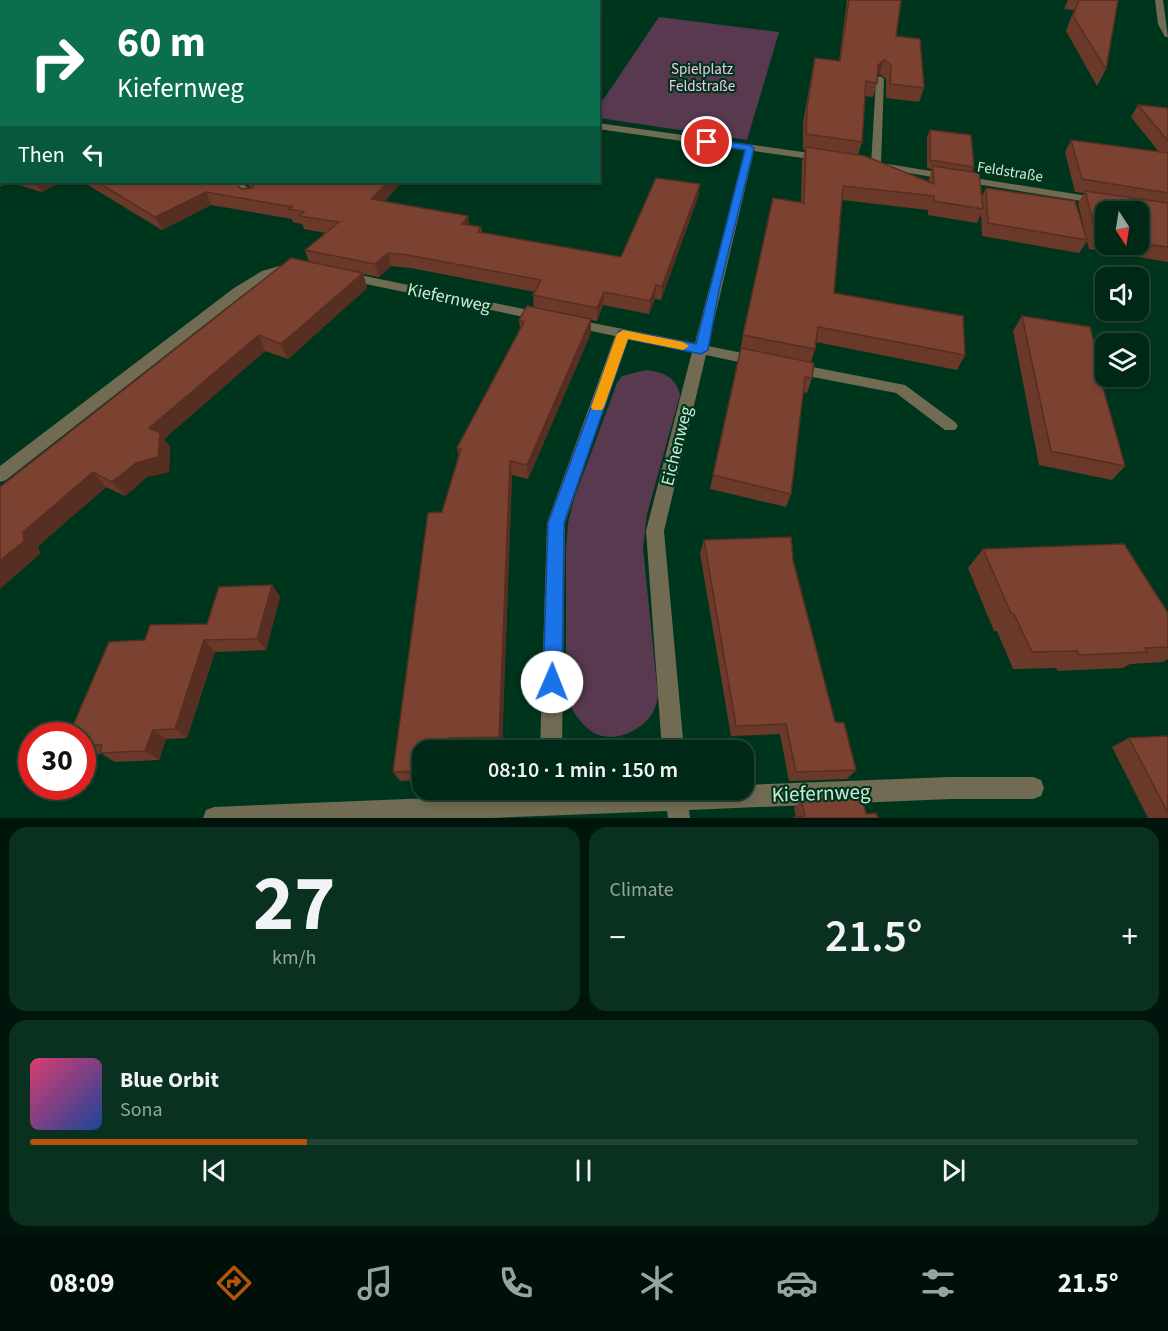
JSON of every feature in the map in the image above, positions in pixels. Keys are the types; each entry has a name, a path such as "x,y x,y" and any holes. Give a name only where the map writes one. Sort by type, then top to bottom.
{"street":[{"path":"1159,0 1162,24 1168,35"},
{"name":"Feldstraße","path":"880,79 871,164 1097,201"},
{"path":"600,126 832,159"},
{"name":"Eichenweg","path":"672,740 655,531 750,148"},
{"path":"238,183 252,198"},
{"path":"0,475 239,291 266,274 292,266 303,268"},
{"name":"Kiefernweg","path":"338,275 900,389 950,426"},
{"path":"551,740 556,523 623,334"},
{"name":"Kiefernweg","path":"626,800 677,802 950,788 1033,788"},
{"name":"Kiefernweg","path":"214,818 502,800"}],"green space":[{"name":"Spielplatz Feldstraße","path":"659,17 779,32 747,140 600,118 600,105"},
{"path":"646,370 668,376 680,395 647,514 643,548 658,696 652,714 640,726 616,737 607,737 587,728 566,698 568,523 574,499 617,383 622,376"}],"building":[{"path":"849,0 901,0 896,36 920,39 924,88 890,84 891,65 884,60 878,65 877,83 866,81 862,142 806,134 807,109 815,58 840,61"},
{"path":"1079,0 1118,0 1106,69 1073,16"},
{"path":"1138,105 1168,108 1168,141"},
{"path":"930,130 971,135 974,167 930,160"},
{"path":"1071,140 1168,153 1168,193 1082,179"},
{"path":"806,147 865,156 934,184 933,166 979,173 983,209 934,201 934,196 843,186 834,293 963,316 965,355 818,327 815,349 743,335 773,198 804,203"},
{"path":"656,178 700,184 662,286 656,285 650,301 604,292 597,308 533,295 541,280 408,255 388,253 375,264 305,250 339,222 299,216 304,212 289,209 292,207 206,192 155,217 99,183 236,183 241,189 253,188 253,183 387,183 371,199 468,216 462,224 481,227 478,232 621,257"},
{"path":"986,188 1075,201 1087,240 988,223"},
{"path":"1085,191 1168,203 1168,247 1149,244 1149,201 1095,201 1095,228"},
{"path":"291,258 363,273 281,344 259,335 149,428 160,433 158,457 136,463 112,482 93,472 23,532 24,541 0,561 0,487"},
{"path":"527,306 591,319 527,465 510,461 499,737 412,740 412,771 393,772 428,513 442,512 461,449 457,448 524,322 519,320"},
{"path":"1022,316 1090,327 1095,347 1095,387 1103,387 1125,466 1051,451"},
{"path":"741,348 814,363 812,378 805,377 791,494 713,475"},
{"path":"791,537 793,560 835,722 844,723 856,770 796,772 786,724 736,726 704,540"},
{"path":"1124,544 1168,613 1168,647 1145,648 1147,652 1079,655 1077,651 1032,652 1014,614 1011,613 983,549"},
{"path":"272,585 257,639 204,640 175,729 153,730 145,751 100,753 102,745 96,745 96,722 75,722 109,642 145,640 150,625 207,624 219,587"},
{"path":"1168,736 1168,813 1129,738"},
{"path":"862,798 866,814 876,813 878,818 794,818 805,816 801,800"}],"slow traffic":[{"path":"598,407 623,334 683,346"}],"route":[{"path":"552,682 556,523 623,334 701,350 750,148 707,142"}]}
